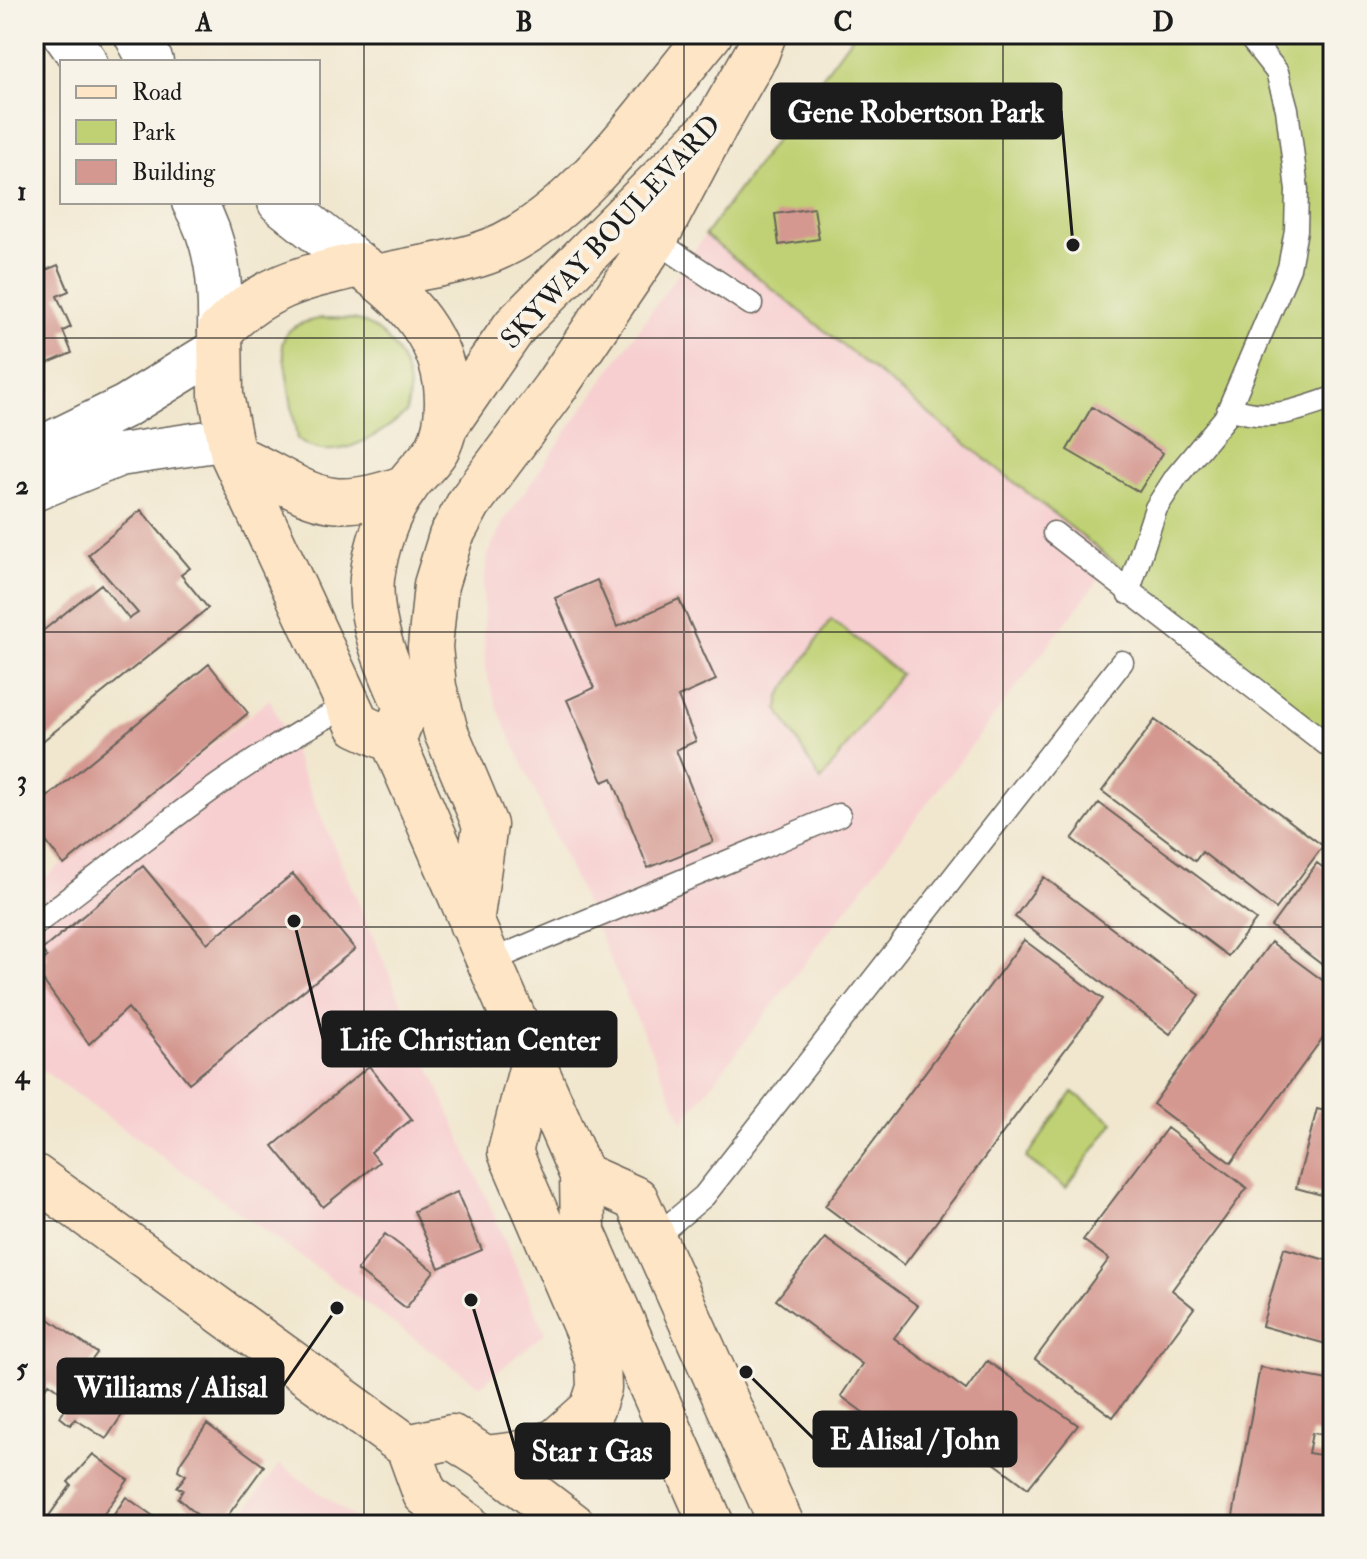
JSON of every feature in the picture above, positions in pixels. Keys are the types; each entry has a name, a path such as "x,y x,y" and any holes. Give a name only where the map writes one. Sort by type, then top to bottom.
{"main road":[{"name":"SKYWAY BOULEVARD","path":"220,340 266,293 293,281 478,255 524,234 548,217 603,165 710,34"},
{"name":"SKYWAY BOULEVARD","path":"447,424 515,326 717,123 757,53 764,34"},
{"path":"479,942 485,825 446,732 434,687 430,647 436,585 451,536 469,503 554,389 655,240 717,123"},
{"path":"368,271 420,318 436,343 447,379 447,424 438,447 424,469 406,487 383,530 372,586 378,633 406,707 393,741"},
{"path":"220,340 221,395 231,448 358,725 393,741 582,1175 583,1232 712,1525"},
{"path":"231,448 311,496 338,502 367,501 406,487"},
{"path":"485,1458 518,1454 556,1441 592,1409 599,1388 598,1363 587,1331 510,1152 532,1065"},
{"path":"582,1175 636,1199 782,1525"},
{"path":"34,1176 408,1447 425,1494 467,1525"},
{"path":"408,1447 452,1437 485,1458 573,1525"}],"street":[{"path":"65,34 84,60"},
{"path":"136,34 150,60"},
{"path":"34,451 126,406 220,340 218,268 195,204"},
{"path":"283,204 368,271"},
{"path":"34,490 119,455 231,448"}],"lane":[{"path":"1128,593 1148,526 1166,490 1216,431 1230,408 1275,306 1296,230 1294,151 1284,97 1277,72 1247,34"},
{"path":"655,240 751,304"},
{"path":"1230,408 1249,415 1273,417 1333,398"},
{"path":"1054,533 1333,749"},
{"path":"654,1238 704,1196 1122,662"},
{"path":"34,925 254,759 292,734 348,706"},
{"path":"479,942 839,815"}],"shaded area":[{"path":"705,235 1113,561 683,1122 497,707 485,669 483,586 488,555 502,524"},
{"path":"270,699 545,1333 480,1386 34,1064 34,886"},
{"path":"279,1464 365,1525 235,1525"}],"green space":[{"path":"854,34 1333,34 1333,744 1113,561 705,235"},
{"path":"322,318 356,320 373,327 401,359 409,385 406,413 368,439 339,449 310,447 297,439 282,344 292,328"},
{"path":"831,619 900,674 821,781 778,709 780,696"},
{"path":"1073,1092 1114,1122 1066,1188 1026,1158"}],"building":[{"path":"814,208 819,239 779,245 775,214"},
{"path":"58,265 69,291 57,296 71,327 63,331 72,353 34,369 34,275"},
{"path":"1092,407 1163,453 1139,492 1067,450"},
{"path":"141,510 190,568 181,575 208,608 34,748 34,638 101,584 129,619 138,613 88,555"},
{"path":"597,580 617,627 679,599 716,680 678,697 696,741 676,750 713,842 648,868 612,778 603,782 567,700 594,688 555,598"},
{"path":"209,664 248,713 64,865 34,826 34,808"},
{"path":"1155,720 1323,846 1276,909 1202,852 1195,861 1102,791"},
{"path":"1099,803 1256,920 1228,956 1072,839"},
{"path":"1317,863 1333,875 1333,973 1271,926"},
{"path":"143,866 207,943 293,874 355,949 189,1083 128,1008 89,1044 34,968 47,957 42,950"},
{"path":"1044,877 1200,995 1170,1034 1015,917"},
{"path":"1024,940 1103,999 904,1265 825,1206"},
{"path":"1271,942 1333,988 1333,1024 1231,1163 1153,1104"},
{"path":"369,1066 412,1119 371,1152 379,1162 323,1207 273,1146"},
{"path":"1317,1109 1333,1113 1333,1198 1296,1188"},
{"path":"1167,1128 1247,1188 1172,1290 1194,1308 1113,1417 1035,1359 1109,1259 1083,1240"},
{"path":"457,1192 482,1250 439,1268 414,1211"},
{"path":"385,1234 434,1271 406,1308 357,1270"},
{"path":"825,1238 918,1306 894,1338 966,1390 987,1361 1078,1425 1028,1488 952,1432 929,1461 841,1396 862,1364 776,1300"},
{"path":"1284,1248 1333,1262 1333,1346 1262,1326"},
{"path":"39,1312 97,1353 66,1395 49,1383 34,1403 34,1319"},
{"path":"1260,1367 1333,1381 1333,1436 1312,1433 1308,1453 1333,1457 1333,1525 1284,1525 1233,1516"},
{"path":"100,1379 132,1400 106,1439 75,1419 70,1425 60,1417 76,1393 85,1399"},
{"path":"207,1424 264,1466 221,1525 209,1525 178,1498 183,1490 177,1487 186,1475 178,1470 180,1463"},
{"path":"93,1454 128,1480 96,1525 48,1525 46,1520 71,1485 68,1482"},
{"path":"126,1497 159,1520 156,1525 107,1525"}],"place":[{"name":"Gene Robertson Park","path":"1073,245"},
{"name":"Life Christian Center","path":"294,921"},
{"name":"Star 1 Gas","path":"471,1300"},
{"name":"Williams / Alisal","path":"337,1308"},
{"name":"E Alisal / John","path":"746,1372"}]}
